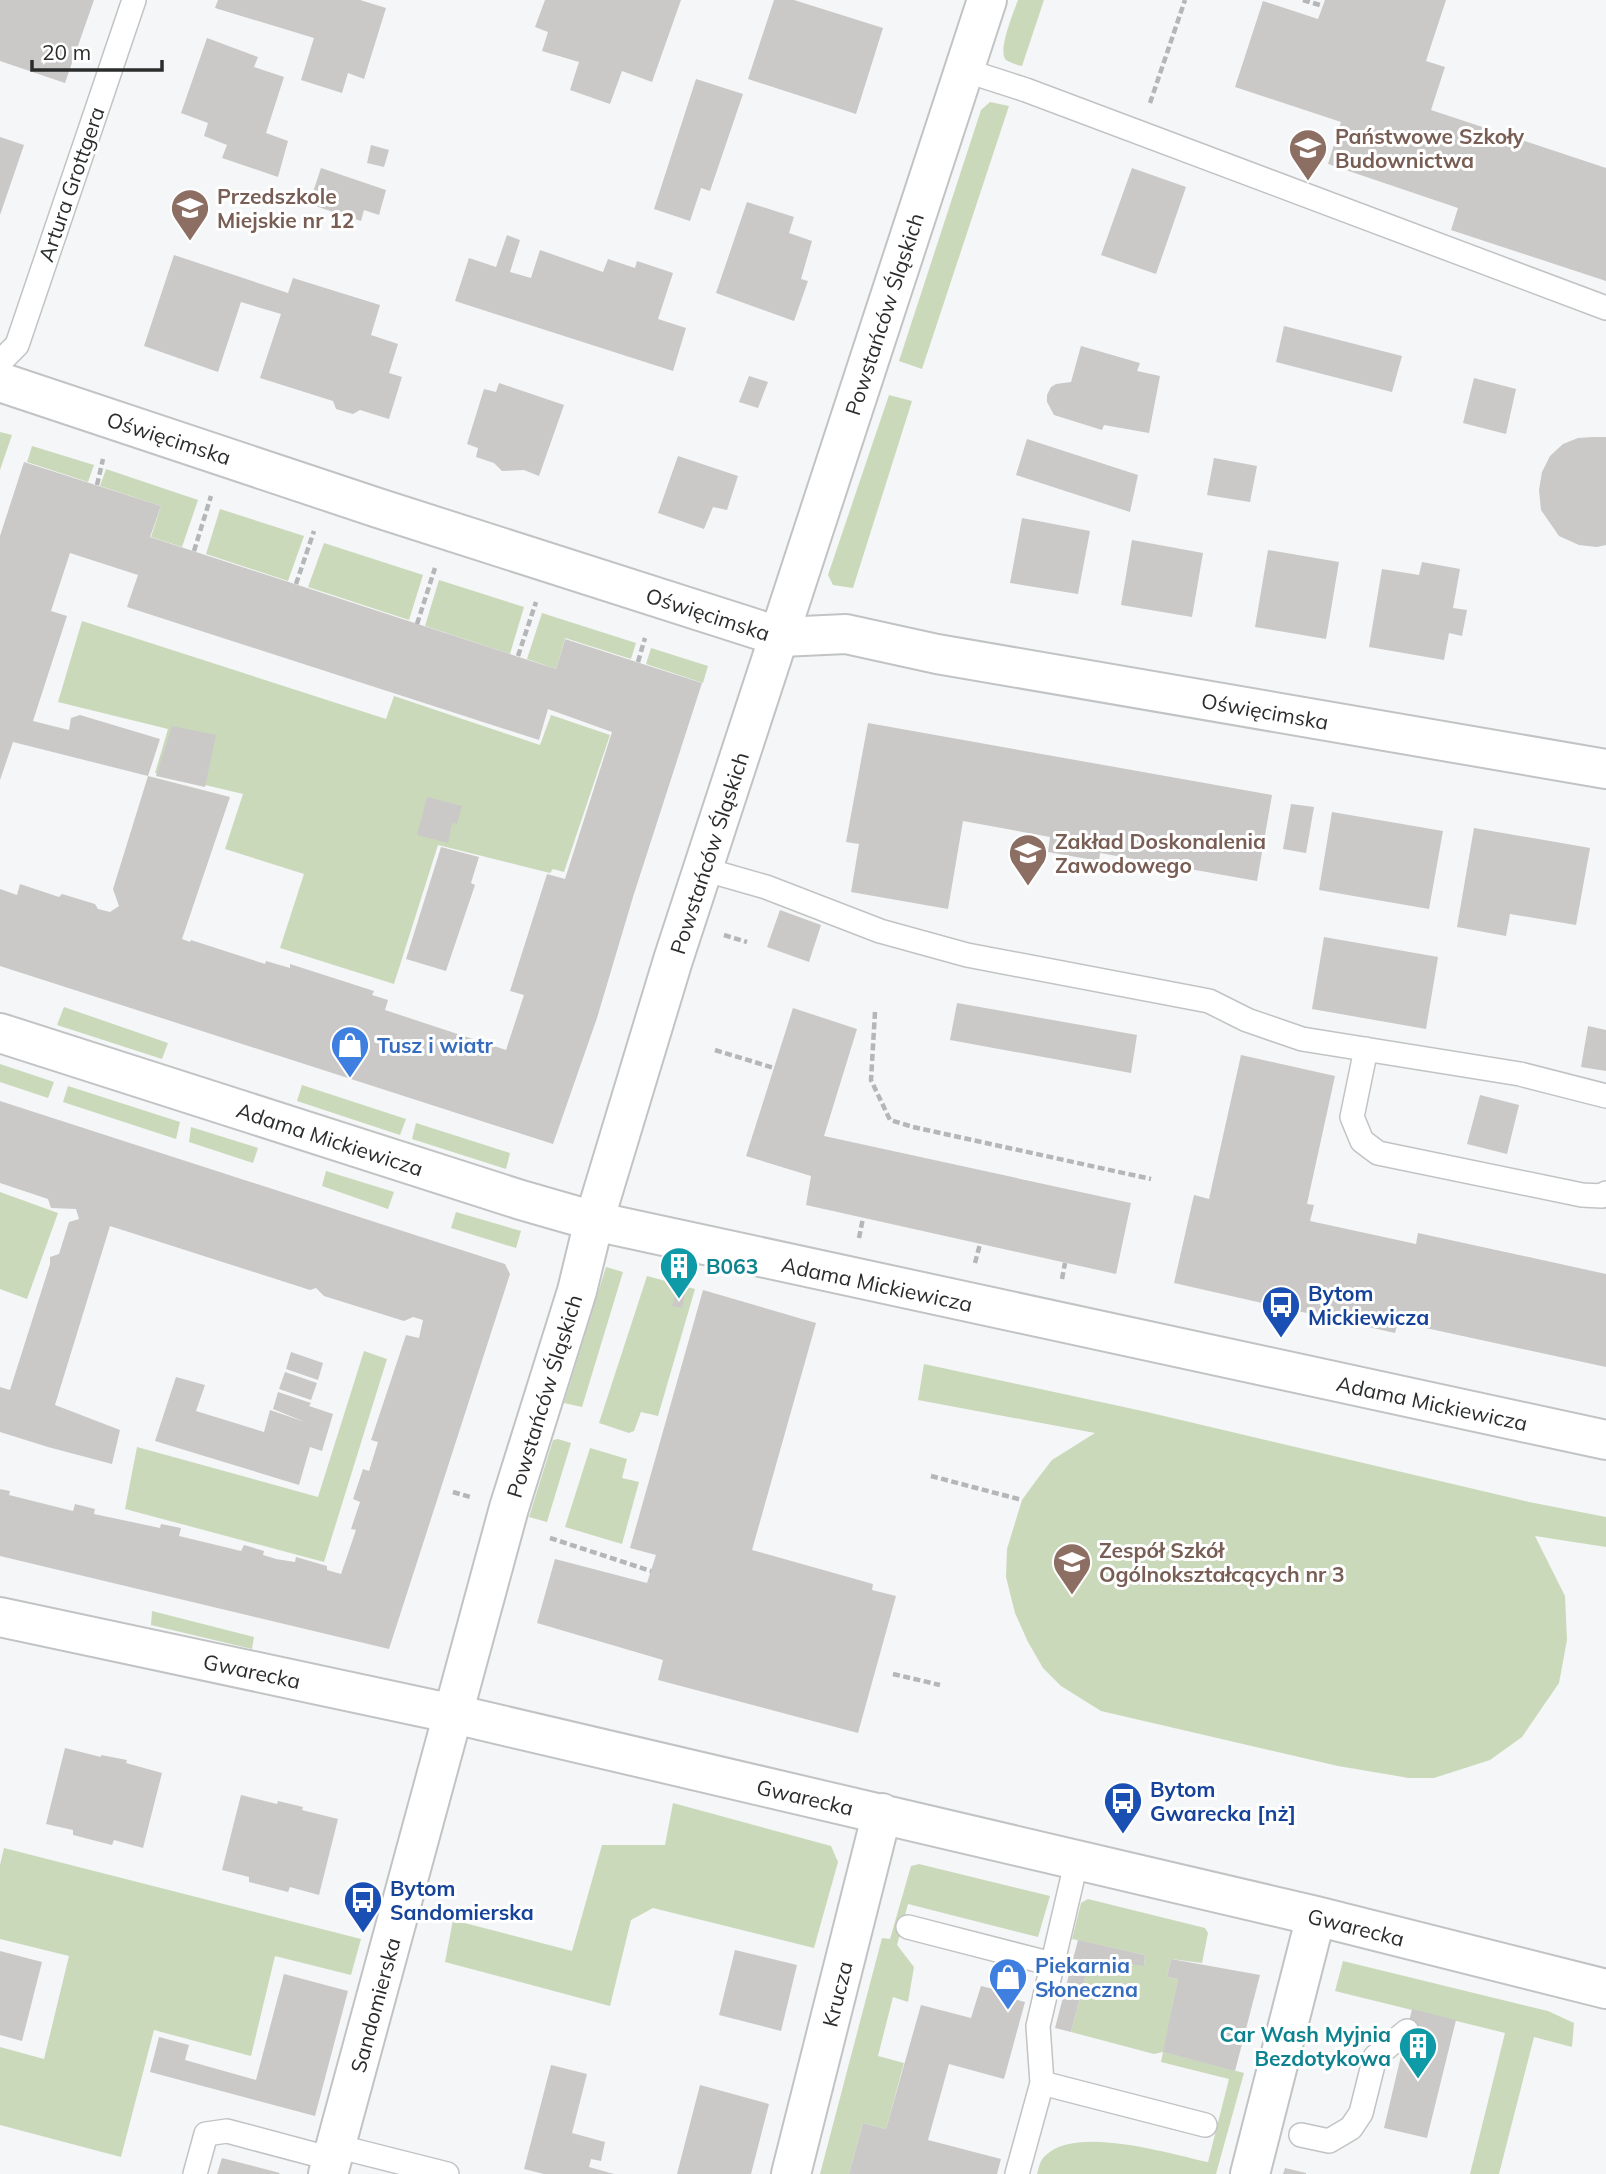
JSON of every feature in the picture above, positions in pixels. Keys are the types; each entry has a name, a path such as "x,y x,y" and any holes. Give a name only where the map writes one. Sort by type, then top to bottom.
{"street":[{"name":"Powstańców Śląskich","path":"454,1714 509,1508 703,869 987,0"},
{"name":"Oświęcimska","path":"0,383 780,637 846,634 937,654 1606,769"},
{"name":"Adama Mickiewicza","path":"0,1034 594,1222 1606,1440"},
{"name":"Gwarecka","path":"2,1624 454,1714 1317,1916 1606,1989"},
{"name":"Sandomierska","path":"332,2160 454,1714"},
{"name":"Krucza","path":"791,2174 882,1814"},
{"path":"1250,2174 1283,2130 1317,1916"}],"lane":[{"name":"Artura Grottgera","path":"0,362 17,345 134,0"},
{"path":"964,70 1026,90 1606,308"},
{"path":"703,869 766,887 880,931 967,955 1209,1001 1247,1020 1302,1039 1520,1074 1606,1096"},
{"path":"1366,1049 1352,1116 1362,1141 1378,1153 1582,1195 1602,1196 1606,1193"},
{"path":"1017,2174 1042,2083 1038,2026 1077,1859"},
{"path":"908,1927 1052,1964"},
{"path":"1283,2130 1329,2141 1351,2128 1361,2113 1375,2057 1407,2031"},
{"path":"1042,2083 1206,2125"},
{"path":"195,2174 206,2134 227,2131 332,2160 447,2174"}],"path":[{"path":"1140,134 1185,0"},
{"path":"1303,0 1323,6"},
{"path":"97,485 105,451"},
{"path":"194,551 214,489"},
{"path":"296,584 316,523"},
{"path":"417,624 436,564"},
{"path":"518,656 537,598"},
{"path":"638,662 646,634"},
{"path":"875,1012 871,1080 890,1120 1151,1178"},
{"path":"715,1050 775,1068"},
{"path":"930,1476 1022,1500"},
{"path":"550,1538 651,1571"},
{"path":"893,1674 940,1685"}],"green space":[{"path":"1018,0 1044,0 1022,66 1006,60 1004,56 1007,31"},
{"path":"990,102 1009,106 922,369 899,361 981,110"},
{"path":"889,395 912,401 853,588 833,585 828,575"},
{"path":"0,432 12,435 0,470"},
{"path":"32,446 94,465 88,482 27,462"},
{"path":"106,469 198,500 182,547 151,537 161,506 100,486"},
{"path":"220,509 304,536 288,581 206,554"},
{"path":"324,543 423,575 409,620 308,587"},
{"path":"439,580 524,607 510,654 425,626"},
{"path":"542,613 636,643 631,659 565,638 556,669 527,659"},
{"path":"82,621 386,719 394,696 540,745 551,715 610,735 564,872 553,869 550,873 438,845 394,984 280,948 304,874 225,849 243,794 155,773 168,729 58,702"},
{"path":"651,648 708,666 703,683 646,664"},
{"path":"64,1007 168,1043 162,1059 57,1025"},
{"path":"0,1064 54,1082 48,1098 0,1082"},
{"path":"302,1085 406,1119 400,1135 297,1101"},
{"path":"68,1086 180,1122 176,1139 63,1102"},
{"path":"416,1123 510,1153 506,1169 412,1139"},
{"path":"191,1127 258,1148 253,1163 189,1142"},
{"path":"326,1171 394,1192 388,1209 322,1186"},
{"path":"0,1192 58,1213 27,1299 0,1289"},
{"path":"456,1212 521,1231 516,1248 451,1228"},
{"path":"606,1267 623,1272 582,1407 564,1403"},
{"path":"647,1276 695,1289 658,1416 641,1412 634,1431 629,1433 599,1423"},
{"path":"364,1351 387,1359 324,1562 125,1509 137,1447 318,1497"},
{"path":"924,1364 1147,1412 1529,1502 1606,1517 1606,1547 1535,1536 1565,1596 1567,1640 1559,1683 1522,1737 1490,1760 1434,1778 1409,1778 1338,1766 1101,1711 1061,1686 1043,1668 1015,1613 1006,1577 1007,1549 1022,1500 1052,1460 1095,1433 918,1400"},
{"path":"553,1440 571,1443 547,1522 529,1517"},
{"path":"590,1448 627,1459 622,1478 639,1482 622,1544 565,1527"},
{"path":"152,1611 254,1637 252,1649 151,1625"},
{"path":"673,1803 831,1846 838,1862 814,1948 653,1908 631,1920 610,2006 445,1962 453,1920 572,1951 602,1845 665,1845"},
{"path":"4,1848 361,1939 351,1975 275,1956 251,2056 154,2030 121,2157 0,2125 0,2047 44,2059 69,1956 0,1939 0,1865"},
{"path":"919,1864 1050,1896 1038,1937 908,1904 897,1945 914,1967 908,2002 893,1997 878,2056 904,2063 886,2129 863,2123 849,2174 820,2174 882,1938 890,1939 911,1866"},
{"path":"1088,1899 1205,1928 1208,1933 1202,1963 1171,1959 1167,1977 1178,1979 1164,2052 1244,2073 1216,2174 1037,2174 1046,2155 1060,2146 1079,2142 1124,2144 1208,2162 1229,2079 1161,2062 1163,2052 1154,2054 1071,2032 1090,1959 1132,1966 1144,1965 1145,1955 1072,1939 1081,1903"},
{"path":"1343,1961 1548,2011 1574,2023 1572,2047 1534,2037 1499,2174 1470,2174 1505,2033 1335,1991"}],"building":[{"path":"0,0 94,0 65,83 0,61"},
{"path":"218,0 360,0 386,8 364,79 348,73 342,93 301,80 314,38 215,8"},
{"path":"545,0 681,0 652,82 622,71 610,104 570,90 579,62 542,51 548,32 535,27"},
{"path":"774,0 794,0 883,28 856,114 748,79"},
{"path":"1325,0 1446,0 1426,61 1445,67 1431,110 1606,168 1606,281 1451,230 1458,208 1328,164 1341,122 1235,87 1263,1 1318,19"},
{"path":"207,38 258,57 254,67 284,77 266,133 288,141 278,177 222,158 227,145 204,136 208,123 181,113"},
{"path":"696,79 743,94 710,191 701,188 690,221 654,209"},
{"path":"0,137 24,145 0,215"},
{"path":"371,145 389,150 384,167 367,163"},
{"path":"321,168 386,190 379,215 364,210 361,221 309,204"},
{"path":"1132,168 1186,187 1156,274 1101,255"},
{"path":"747,202 794,217 789,233 812,241 801,279 808,281 794,321 716,293"},
{"path":"507,235 520,240 510,272 531,278 540,250 603,272 608,259 635,268 637,261 673,273 658,319 686,328 673,371 455,301 469,258 496,267"},
{"path":"174,255 288,293 293,278 380,305 371,335 398,344 389,373 402,377 389,419 360,410 353,414 336,409 333,401 260,378 281,314 241,302 218,372 144,346"},
{"path":"1284,326 1402,356 1392,392 1276,362"},
{"path":"1081,346 1140,363 1137,371 1160,376 1149,433 1104,425 1102,430 1054,415 1047,402 1047,395 1056,384 1071,382"},
{"path":"749,376 768,382 758,408 739,402"},
{"path":"1474,378 1516,389 1506,434 1463,423"},
{"path":"499,383 564,405 539,476 524,470 502,471 494,463 476,457 478,448 467,444 484,389 496,392"},
{"path":"1606,437 1606,545 1579,545 1559,536 1541,510 1539,490 1542,472 1550,456 1563,444 1578,438"},
{"path":"1027,439 1138,475 1130,512 1016,475"},
{"path":"678,456 738,476 727,510 713,507 704,529 658,513"},
{"path":"1214,458 1257,466 1250,502 1207,495"},
{"path":"24,462 161,506 150,537 556,669 565,639 702,683 597,1018 553,1144 0,966 0,889 17,895 20,884 59,897 62,894 95,904 98,909 110,912 119,906 113,889 148,776 13,742 0,780 0,536","holes":["70,553 138,575 127,607 539,740 548,709 612,732 565,879 547,874 510,991 524,995 506,1050 385,1010 388,1000 372,995 374,991 290,964 290,968 266,961 265,964 182,939 230,797 148,776 160,739 80,715 71,718 69,730 33,721 67,616 51,611"]},
{"path":"1022,518 1090,531 1078,594 1010,583"},
{"path":"1132,540 1203,553 1192,617 1121,605"},
{"path":"1268,550 1339,562 1326,639 1255,627"},
{"path":"1422,562 1460,569 1453,608 1467,610 1462,636 1449,633 1444,660 1369,647 1382,569 1419,575"},
{"path":"868,723 1272,795 1257,881 1100,853 1099,861 1048,852 1050,837 963,821 948,909 851,892 859,844 846,842"},
{"path":"172,726 216,735 205,787 156,776"},
{"path":"427,797 462,806 457,824 452,823 448,843 417,835"},
{"path":"1291,804 1314,807 1306,853 1283,849"},
{"path":"1332,812 1443,831 1429,909 1319,890"},
{"path":"1474,828 1590,848 1576,925 1510,914 1506,936 1457,927"},
{"path":"441,847 479,857 471,883 475,885 446,971 406,959"},
{"path":"780,910 821,925 809,962 767,947"},
{"path":"1324,937 1438,957 1426,1029 1312,1009"},
{"path":"957,1003 1137,1035 1131,1073 950,1040"},
{"path":"793,1008 857,1029 824,1136 1131,1203 1116,1274 806,1205 811,1176 746,1156"},
{"path":"1588,1026 1606,1030 1606,1071 1581,1067"},
{"path":"1241,1055 1335,1076 1307,1204 1314,1205 1310,1221 1416,1244 1418,1233 1606,1274 1606,1367 1398,1322 1395,1333 1174,1283 1194,1195 1209,1199"},
{"path":"1480,1095 1519,1105 1507,1154 1467,1144"},
{"path":"0,1101 505,1264 510,1274 389,1649 0,1556 0,1489 10,1491 9,1495 73,1511 75,1504 95,1509 94,1514 160,1528 161,1524 181,1528 179,1536 241,1551 244,1545 264,1551 263,1555 276,1559 295,1562 296,1557 327,1566 327,1570 341,1574 356,1530 351,1529 360,1502 353,1499 363,1469 369,1471 378,1442 371,1440 406,1335 419,1338 423,1320 413,1317 404,1321 324,1296 316,1288 310,1290 110,1226 55,1405 120,1430 112,1464 0,1432 0,1387 10,1390 50,1257 59,1254 69,1222 79,1219 76,1209 51,1208 48,1199 0,1183"},
{"path":"703,1290 816,1323 752,1550 873,1584 872,1590 896,1596 858,1733 658,1680 663,1660 537,1623 555,1559 647,1583 656,1555 630,1548"},
{"name":"B063","path":"676,1292 685,1294 682,1308 672,1306"},
{"path":"291,1352 323,1363 318,1380 286,1369"},
{"path":"285,1372 317,1383 311,1400 279,1389"},
{"path":"176,1377 205,1385 196,1411 264,1432 270,1410 305,1422 273,1409 278,1392 333,1414 322,1451 310,1447 299,1485 155,1441"},
{"path":"65,1748 127,1760 126,1763 162,1773 143,1848 114,1840 112,1845 73,1835 73,1830 46,1824"},
{"path":"241,1795 303,1807 302,1810 338,1819 319,1895 290,1887 288,1892 249,1882 249,1877 222,1870"},
{"path":"1078,1940 1145,1955 1144,1966 1090,1959 1071,2032 1055,2028"},
{"path":"735,1950 797,1965 781,2031 719,2015"},
{"path":"0,1951 42,1962 22,2041 0,2035"},
{"path":"1171,1959 1260,1975 1235,2071 1163,2052 1178,1979 1167,1977"},
{"path":"284,1974 348,1991 315,2116 150,2072 159,2037 189,2045 185,2060 256,2080"},
{"path":"981,1986 1001,1991 999,1995 1025,2002 1004,2079 949,2064 928,2140 1001,2159 997,2174 849,2174 863,2123 886,2129 921,2005 971,2018"},
{"name":"Car Wash Myjnia Bezdotykowa","path":"1412,2009 1456,2020 1427,2138 1384,2128"},
{"path":"551,2065 587,2074 572,2133 605,2142 601,2161 591,2159 589,2167 614,2174 544,2174 524,2169"},
{"path":"700,2085 769,2104 751,2174 677,2174"},
{"path":"222,2158 280,2173 217,2174"},
{"path":"1285,2168 1306,2173 1306,2174 1283,2174"}],"place":[{"name":"Państwowe Szkoły Budownictwa","path":"1308,182"},
{"name":"Przedszkole Miejskie nr 12","path":"190,242"},
{"name":"Zakład Doskonalenia Zawodowego","path":"1028,887"},
{"name":"Tusz i wiatr","path":"350,1079"},
{"name":"B063","path":"679,1300"},
{"name":"Bytom Mickiewicza","path":"1281,1339"},
{"name":"Zespół Szkół Ogólnokształcących nr 3","path":"1072,1596"},
{"name":"Bytom Gwarecka [nż]","path":"1123,1835"},
{"name":"Bytom Sandomierska","path":"363,1934"},
{"name":"Piekarnia Słoneczna","path":"1008,2011"},
{"name":"Car Wash Myjnia Bezdotykowa","path":"1418,2080"}]}
